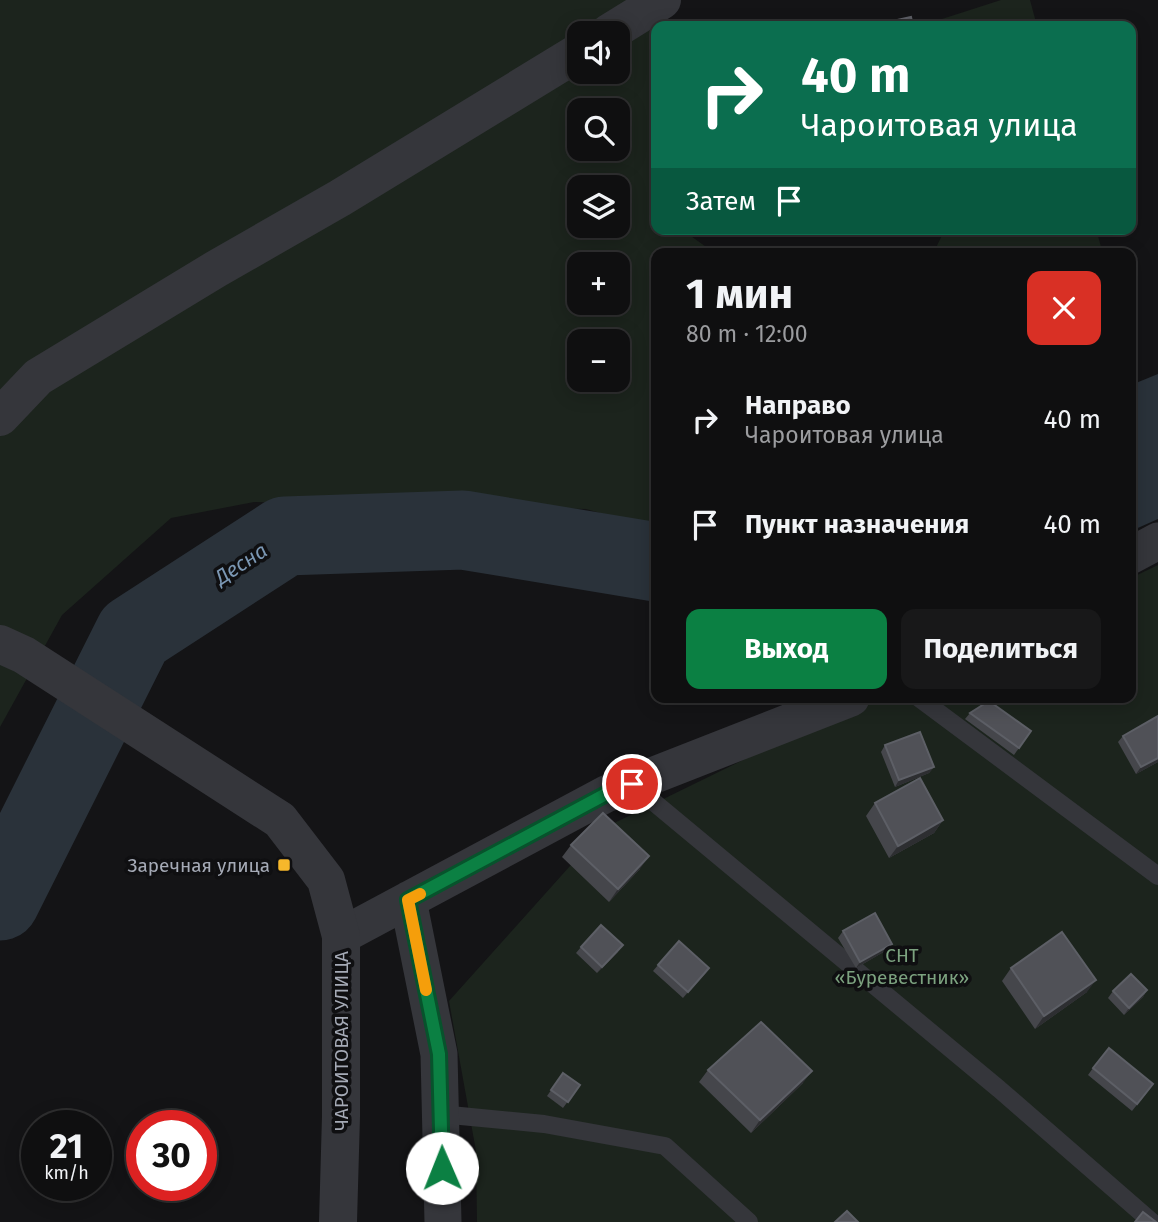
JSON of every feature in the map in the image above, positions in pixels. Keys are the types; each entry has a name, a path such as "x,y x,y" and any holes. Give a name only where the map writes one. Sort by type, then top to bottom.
{"street":[{"path":"628,21 662,0"},
{"path":"0,417 38,377 567,59"},
{"path":"1136,553 1158,541"},
{"path":"12,649 279,820 326,880 341,936"},
{"name":"ЧАРОИТОВАЯ УЛИЦА","path":"338,1222 341,936 606,794 838,703"},
{"path":"408,900 439,1054 443,1222"}],"lane":[{"path":"926,703 1158,876"},
{"path":"632,784 999,1089 1152,1222"},
{"path":"440,1114 544,1124 665,1146 750,1222"}],"green space":[{"path":"0,0 652,0 651,235 689,235 708,248 651,248 651,528 586,509 254,502 171,518 62,615 0,727"},
{"path":"1001,0 1030,0 1036,21 942,21"},
{"path":"942,235 1098,235 1101,248 936,248"},
{"name":"СНТ «Буревестник»","path":"1158,565 1158,1222 477,1222 476,1151 449,1001 604,828 860,703 1136,703 1136,576"}],"shaded area":[{"path":"1158,374 1158,519 1136,529 1136,383"}],"building":[{"path":"911,17 912,21 893,21"},
{"path":"986,703 992,703 1031,731 1019,748 970,713"},
{"path":"1158,716 1158,758 1141,767 1123,736"},
{"path":"920,732 934,767 899,780 885,745"},
{"path":"920,778 943,820 898,846 875,803"},
{"path":"603,813 649,856 618,889 571,845"},
{"path":"875,913 892,944 860,962 843,931"},
{"path":"601,925 623,945 602,967 581,947"},
{"path":"1062,932 1096,980 1044,1016 1011,968"},
{"path":"679,941 709,968 688,992 658,965"},
{"path":"1131,974 1147,990 1129,1008 1113,991"},
{"path":"761,1022 812,1071 760,1120 708,1070"},
{"path":"1109,1048 1153,1084 1137,1104 1093,1068"},
{"path":"563,1073 580,1085 568,1102 551,1090"},
{"path":"847,1211 858,1222 835,1222"},
{"path":"1143,1212 1156,1222 1135,1222"}],"waterway":[{"name":"Десна","path":"0,901 134,634 285,536 463,530 651,561"}],"slow traffic":[{"path":"420,894 408,900 426,990"}],"place":[{"name":"Заречная улица","path":"284,865"}],"route":[{"path":"442,1168 439,1054 408,900 606,794 632,784"}]}
